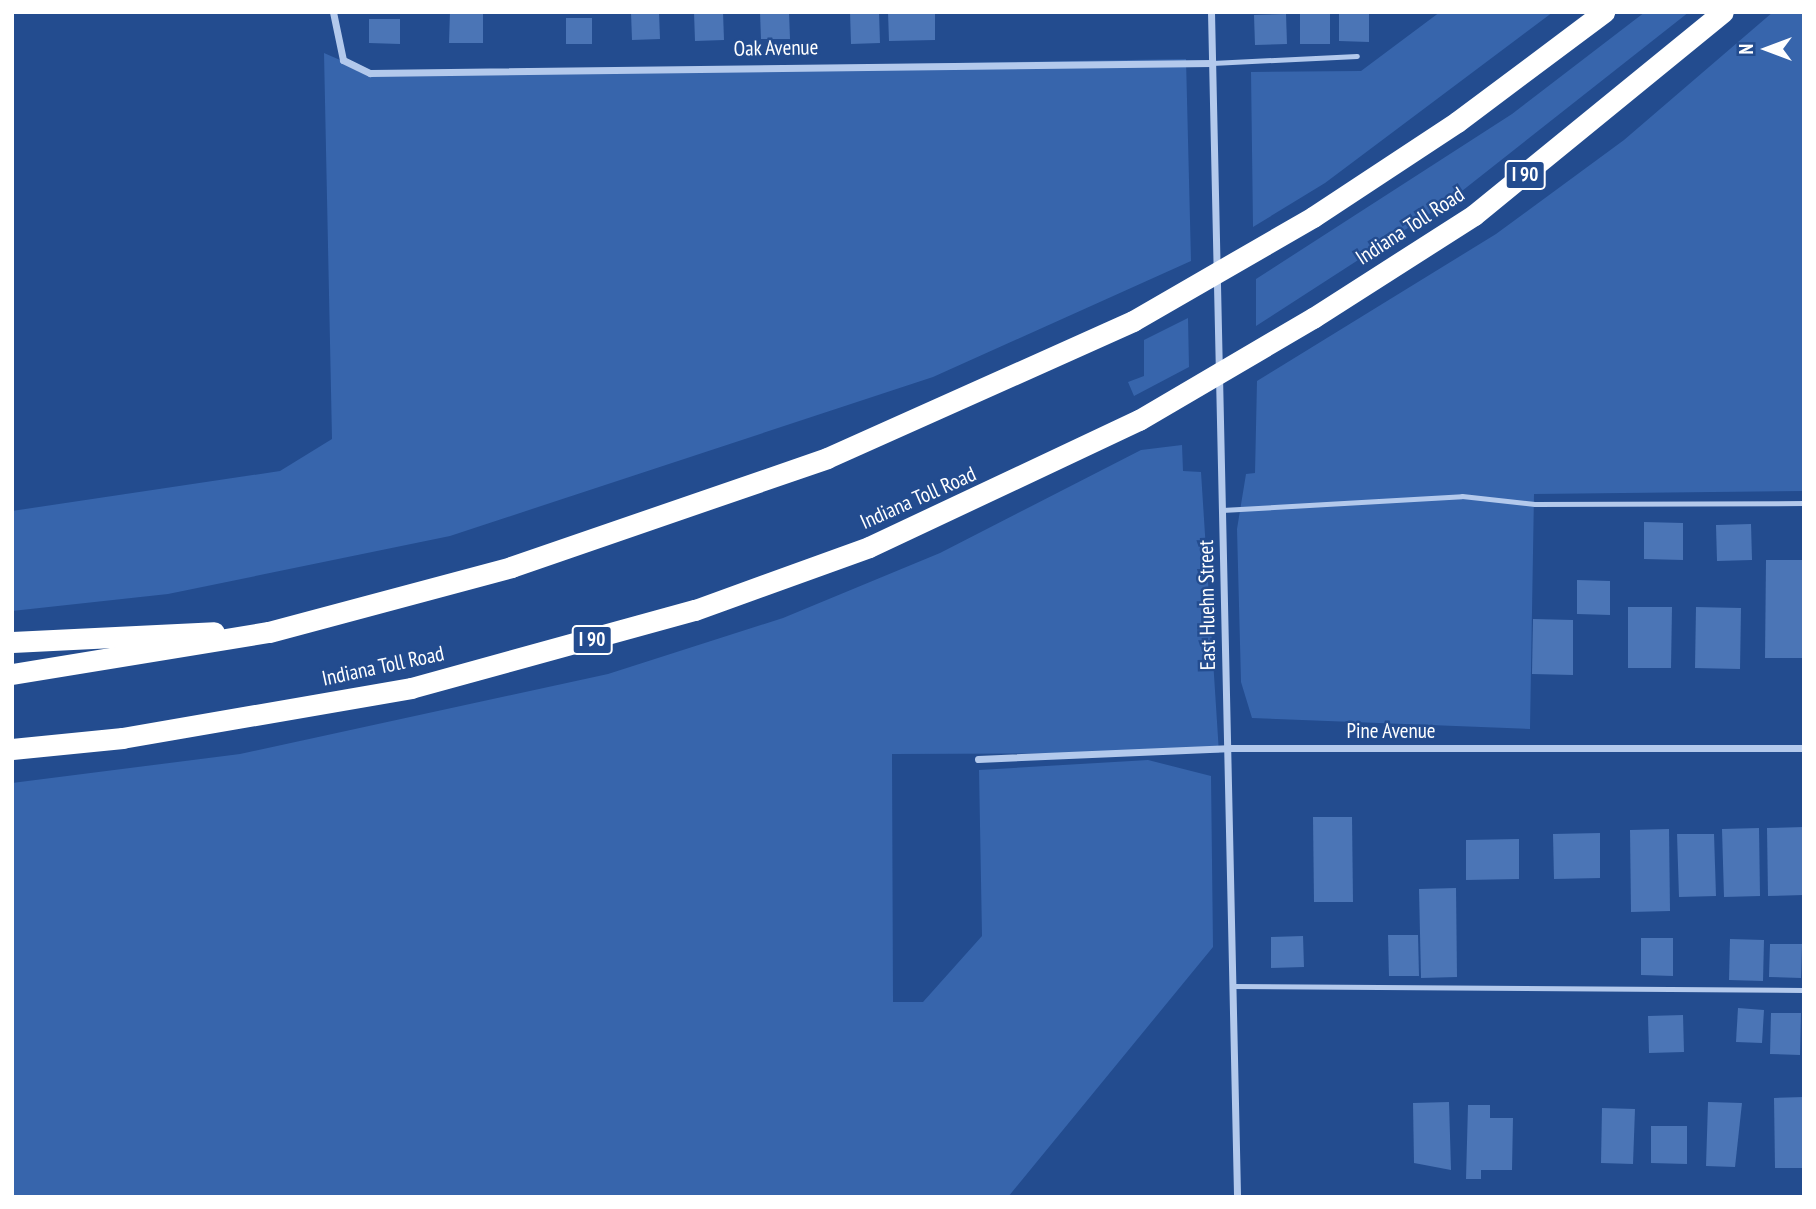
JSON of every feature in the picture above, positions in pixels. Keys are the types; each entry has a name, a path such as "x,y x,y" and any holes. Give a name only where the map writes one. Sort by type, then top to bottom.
{"highway":[{"path":"12,674 269,632 436,589 678,512 827,458 1133,321 1313,217 1457,122 1604,12"},
{"name":"Indiana Toll Road","path":"12,749 122,738 411,688 695,610 869,547 1139,419 1313,318 1474,215 1723,12"},
{"path":"12,642 115,632 269,632"}],"street":[{"name":"Oak Avenue","path":"333,12 343,60 370,73 1212,63"},
{"name":"East Huehn Street","path":"1212,12 1237,1197"},
{"name":"Pine Avenue","path":"978,759 1227,748 1804,748"}],"lane":[{"path":"1212,63 1357,56"},
{"path":"1222,510 1462,496 1535,504 1804,503"},
{"path":"1232,986 1804,989"}],"shaded area":[{"path":"1440,12 1553,12 1325,183 1253,227 1251,72 1361,71"},
{"path":"1645,12 1689,12 1448,202 1256,326 1256,279 1512,114"},
{"path":"1773,12 1804,12 1804,491 1534,494 1530,729 1252,718 1241,682 1237,529 1246,474 1255,473 1257,381 1496,234 1624,140"},
{"path":"324,53 370,73 1186,59 1191,261 933,377 450,536 168,594 12,611 12,511 280,471 332,439"},
{"path":"1188,318 1189,367 1134,396 1128,382 1144,376 1144,340"},
{"path":"1182,445 1183,471 1201,472 1219,753 892,754 893,1002 923,1002 982,936 979,770 1148,760 1211,776 1213,947 1008,1197 12,1197 12,783 240,754 608,674 783,618 940,553 1141,450"}],"building":[{"path":"450,12 483,12 483,43 449,43"},
{"path":"631,12 659,12 660,39 632,40"},
{"path":"694,12 723,12 724,40 695,41"},
{"path":"760,12 789,12 790,39 761,39"},
{"path":"850,12 879,12 880,43 851,44"},
{"path":"888,12 935,12 935,40 889,41"},
{"path":"1300,12 1330,12 1330,44 1300,44"},
{"path":"1339,12 1369,12 1369,42 1339,41"},
{"path":"1286,14 1287,44 1255,45 1254,15"},
{"path":"566,18 592,18 592,44 566,44"},
{"path":"369,19 400,19 400,44 369,43"},
{"path":"1644,522 1683,523 1683,560 1644,559"},
{"path":"1751,524 1752,560 1717,561 1716,525"},
{"path":"1766,560 1804,560 1804,658 1765,658"},
{"path":"1577,580 1610,581 1610,615 1577,614"},
{"path":"1628,607 1672,607 1671,668 1628,668"},
{"path":"1696,607 1741,608 1740,669 1695,668"},
{"path":"1533,619 1573,620 1573,675 1532,674"},
{"path":"1313,817 1352,817 1353,902 1314,902"},
{"path":"1804,827 1804,895 1768,896 1767,828"},
{"path":"1759,828 1760,896 1724,897 1722,829"},
{"path":"1669,829 1670,911 1631,912 1630,830"},
{"path":"1600,833 1600,878 1554,879 1553,834"},
{"path":"1677,834 1714,834 1716,896 1679,897"},
{"path":"1519,839 1519,879 1466,880 1466,840"},
{"path":"1456,888 1457,977 1421,978 1419,889"},
{"path":"1388,935 1418,935 1419,976 1389,976"},
{"path":"1303,936 1304,967 1271,968 1271,937"},
{"path":"1641,938 1673,938 1673,976 1641,975"},
{"path":"1730,939 1764,940 1763,981 1729,980"},
{"path":"1770,944 1802,944 1801,978 1769,977"},
{"path":"1738,1008 1764,1010 1762,1043 1736,1042"},
{"path":"1771,1013 1801,1013 1800,1055 1770,1054"},
{"path":"1683,1015 1684,1052 1649,1053 1648,1016"},
{"path":"1804,1097 1804,1168 1775,1168 1774,1098"},
{"path":"1449,1102 1451,1170 1414,1163 1413,1103"},
{"path":"1708,1102 1742,1103 1735,1167 1706,1166"},
{"path":"1468,1105 1490,1105 1490,1118 1513,1118 1512,1170 1481,1170 1481,1179 1466,1179"},
{"path":"1602,1108 1635,1109 1633,1164 1601,1163"},
{"path":"1651,1126 1687,1126 1687,1164 1651,1163"}]}
